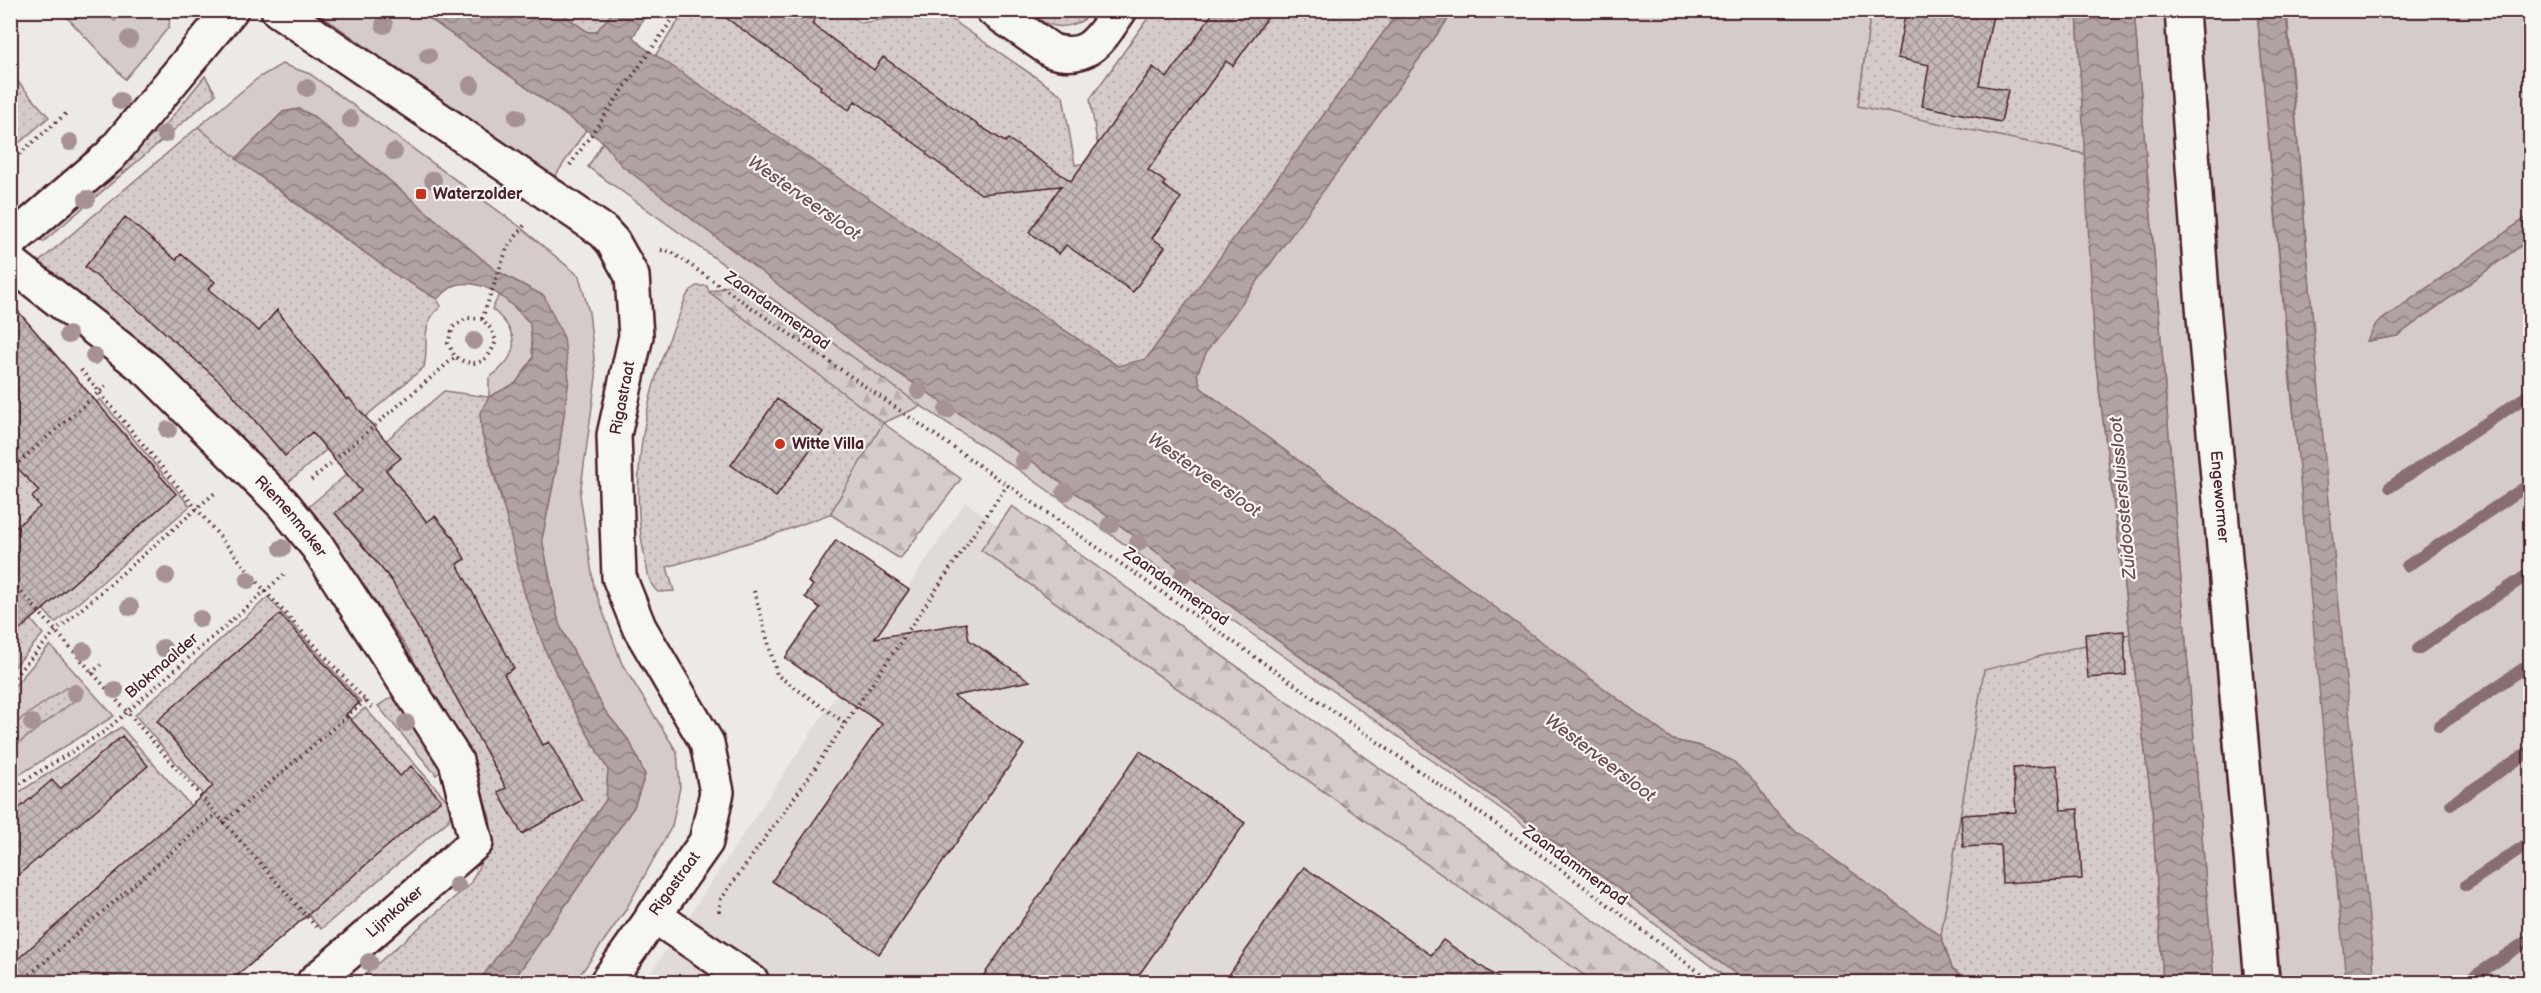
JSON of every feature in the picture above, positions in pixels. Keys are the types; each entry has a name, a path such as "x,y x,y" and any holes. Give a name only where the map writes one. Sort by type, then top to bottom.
{"street":[{"path":"10,242 110,156 231,10"},
{"name":"Rigastraat","path":"278,10 603,231 613,242 632,276 636,336 614,435 619,577 639,627 707,743 717,792 706,842 607,982"},
{"path":"993,10 1052,51 1063,54 1089,50 1120,10"},
{"name":"Engewormer","path":"2182,10 2202,294 2262,982"},
{"name":"Riemenmaker","path":"10,262 149,371 283,504 317,546 456,761 476,842"},
{"name":"Lijmkoker","path":"314,982 476,842"},
{"path":"653,915 752,982"}],"path":[{"path":"583,148 679,10"},
{"path":"10,162 69,111"},
{"name":"Zaandammerpad","path":"613,242 670,251 1552,863 1712,982"},
{"path":"482,319 507,248"},
{"path":"467,318 482,319 491,328 496,341 490,355 481,363 465,363 455,357 448,343 453,327 467,318"},
{"path":"283,504 455,357"},
{"path":"10,470 99,392 265,591 366,700 223,823"},
{"path":"10,681 56,631 246,467"},
{"path":"703,949 716,932 722,899 1007,485"},
{"name":"Blokmaalder","path":"10,790 105,731 317,546"},
{"path":"10,579 342,957"},
{"path":"754,591 777,675 845,723"},
{"path":"91,673 101,665"},
{"path":"21,982 216,814"}],"shaded area":[{"path":"965,502 1643,982 645,982"}],"green space":[{"path":"61,11 100,11 115,21 122,11 170,11 169,27 125,79"},
{"path":"315,11 419,11 586,130 554,178"},
{"path":"558,11 614,11 596,32 588,32"},
{"path":"685,11 843,11 861,23 939,11 1063,96 1075,165 1100,160 1090,99 1153,11 1399,11 1146,360 1118,366 655,56"},
{"path":"1027,11 1092,11 1073,25 1054,26"},
{"path":"1454,11 1871,11 1858,106 2085,154 2095,357 2130,634 1984,671 1941,936 1795,831 1769,805 1756,784 1700,746 1673,740 1201,388 1197,374 1206,351"},
{"path":"1871,11 2077,11 2085,154 1858,106"},
{"path":"2134,11 2165,11 2218,692 2245,982 2214,982"},
{"path":"2195,11 2257,11 2290,382 2356,982 2281,982 2257,733"},
{"path":"2287,11 2530,11 2530,215 2376,324 2368,341 2397,336 2530,239 2530,982 2367,982"},
{"path":"282,64 310,74 519,226 579,276 589,312 596,377 580,495 594,587 622,664 677,752 680,787 672,826 625,911 575,982 512,982 634,807 645,775 630,742 605,711 559,624 542,539 556,470 569,379 544,296 495,270 313,116 299,109 283,112 236,159 198,127 258,78"},
{"path":"10,73 49,117 11,150 10,150"},
{"path":"205,76 216,94 43,242 37,235 168,122"},
{"path":"198,127 314,217 375,260 437,299 441,306 429,321 427,328 424,367 286,484 204,399 130,336 33,267"},
{"path":"603,142 622,165 869,354 1029,459 1747,982 1732,982 1514,818 1016,468 921,406 588,167"},
{"path":"746,280 921,406 883,423 961,479 900,559 830,514 882,423 709,292"},
{"path":"696,286 707,286 709,292 883,423 830,514 767,537 667,567 674,591 658,592 649,577 640,529 639,466 649,404 657,374 687,296"},
{"path":"499,295 509,301 530,323 533,358 516,383 489,397 489,378 507,361 512,353 513,344 508,327 492,309"},
{"path":"444,391 489,397 480,413 482,434 546,652 574,710 608,770 606,800 479,982 356,982 470,884 490,845 490,818 479,788 409,651 342,553 306,509"},
{"path":"100,399 190,506 55,623 11,572 10,476"},
{"path":"1012,506 1680,982 1594,982 981,550"},
{"path":"11,595 43,634 11,671"},
{"path":"268,597 361,702 224,819 135,715"},
{"path":"2130,634 2152,807 2163,982 1972,982 1952,968 1941,936 1984,670"},
{"path":"50,645 114,716 11,780 11,690"},
{"path":"67,687 78,698 11,749 11,729 22,718"},
{"path":"399,692 441,771 436,775 378,706"},
{"path":"365,708 452,806 449,820 321,929 229,825"},
{"path":"121,727 204,821 16,982 10,976 10,798"}],"water":[{"name":"Westerveersloot","path":"419,11 558,11 588,32 596,32 614,11 648,11 633,37 642,46 1118,366 1146,359 1399,11 1454,11 1207,351 1197,374 1201,388 1673,740 1700,746 1733,761 1756,784 1769,805 1795,831 1941,936 1952,968 1972,982 1747,982 1029,459 869,354 621,165 603,142"},
{"name":"Zuidoostersluissloot","path":"2077,11 2134,11 2214,982 2163,982 2152,807 2095,357"},
{"path":"2257,11 2286,11 2324,449 2375,982 2346,982"},
{"path":"299,109 313,116 495,270 544,296 564,338 569,379 556,470 542,539 559,624 605,711 630,742 645,775 634,807 512,982 479,982 606,800 608,770 574,710 546,652 524,592 501,495 482,434 480,413 489,397 516,383 533,358 530,323 507,301 488,288 478,285 456,285 437,299 393,273 236,159 283,112"},
{"path":"2530,215 2530,239 2397,336 2367,341 2376,324"}],"building":[{"path":"715,10 821,10 812,24 874,70 883,57 978,125 1005,142 1008,139 1071,181 1153,67 1167,78 1215,10 1273,10 1233,66 1226,61 1148,170 1165,182 1163,185 1181,198 1152,238 1165,247 1133,292 1066,245 1059,254 1029,232 1061,186 981,194 855,101 849,110 820,89 821,86"},
{"path":"1906,10 1994,10 1979,85 2008,90 2001,122 1922,106 1929,65 1897,58"},
{"path":"125,217 176,260 181,254 215,282 208,289 259,331 277,310 347,400 349,398 401,458 386,470 427,522 435,516 452,536 465,559 457,564 514,668 504,674 543,745 549,742 582,800 522,834 498,792 506,788 392,581 335,513 361,491 312,432 285,456 227,388 153,322 85,267"},
{"path":"10,302 176,494 10,638 10,532 40,507 32,497 39,491 10,460"},
{"name":"Witte Villa","path":"777,399 823,432 776,497 731,465"},
{"path":"836,540 909,590 875,638 966,623 969,640 1030,681 954,696 1024,745 879,954 772,881 882,724 785,658 820,608 805,597 813,585 808,582"},
{"path":"280,614 359,703 346,714 400,776 411,766 441,800 230,982 10,982 10,966 213,786 157,721"},
{"path":"2124,631 2126,675 2088,678 2085,634"},
{"path":"122,736 148,766 10,882 10,816 52,780 60,789"},
{"path":"1140,751 1245,823 1134,982 979,982"},
{"path":"2057,765 2061,810 2078,809 2082,879 2002,883 2000,845 1963,847 1961,815 2016,812 2013,768"},
{"path":"1304,867 1431,955 1443,940 1504,982 1224,982"}],"waterway":[{"path":"2390,487 2530,394"},
{"path":"2407,566 2530,484"},
{"path":"2418,649 2530,573"},
{"path":"2439,726 2530,664"},
{"path":"2451,804 2530,751"},
{"path":"2466,885 2530,842"},
{"path":"2466,982 2530,939"}],"place":[{"name":"Waterzolder","path":"421,194"},
{"name":"Witte Villa","path":"780,444"}]}
